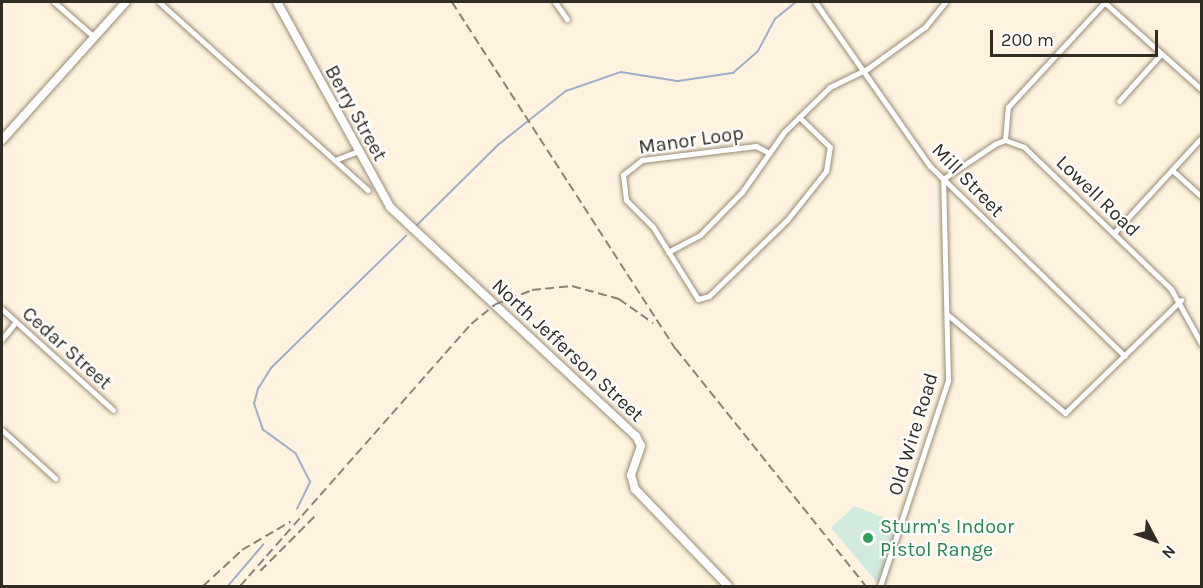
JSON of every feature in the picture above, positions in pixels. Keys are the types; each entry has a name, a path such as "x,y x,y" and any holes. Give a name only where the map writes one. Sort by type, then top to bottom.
{"street":[{"path":"54,2 94,37"},
{"path":"2,140 126,2"},
{"path":"159,2 368,190"},
{"name":"Berry Street","path":"277,2 390,207 415,233"},
{"path":"555,2 567,19"},
{"name":"Mill Street","path":"815,2 862,71 943,179 1125,356"},
{"path":"668,252 707,228 742,192 769,153 799,117 836,82 862,71 924,27 945,2"},
{"path":"943,179 1005,140 1008,107 1105,2 1202,90"},
{"path":"1119,101 1161,54"},
{"name":"Manor Loop","path":"769,153 749,147 631,165 621,181 623,194 668,252 694,296 709,296 787,220 831,160 826,142 799,117"},
{"path":"1114,233 1202,137"},
{"name":"Lowell Road","path":"1005,140 1036,156 1181,300 1202,345"},
{"path":"335,160 358,151"},
{"path":"1172,170 1202,197"},
{"name":"Old Wire Road","path":"880,586 948,380 943,179"},
{"name":"North Jefferson Street","path":"415,233 636,436 641,446 631,475 635,489 728,586"},
{"path":"948,315 1065,413 1181,300"},
{"name":"Cedar Street","path":"2,309 113,410"},
{"path":"2,339 16,322"},
{"path":"2,430 55,478"}],"green space":[{"name":"Sturm's Indoor Pistol Range","path":"854,506 901,524 880,586 831,528"}],"waterway":[{"path":"417,225 498,145 566,91 621,72 678,81 733,73 758,51 775,19 796,2"},
{"path":"297,509 310,482 296,454 263,430 254,404 258,389 271,368 406,236"},
{"path":"228,586 263,545"}],"railway":[{"path":"452,2 676,349 866,586"},
{"path":"240,586 471,324 496,304 532,290 572,286 619,299 653,323"},
{"path":"260,571 316,515"},
{"path":"203,586 242,550 290,522"}],"place":[{"name":"Sturm's Indoor Pistol Range","path":"868,538"}]}
